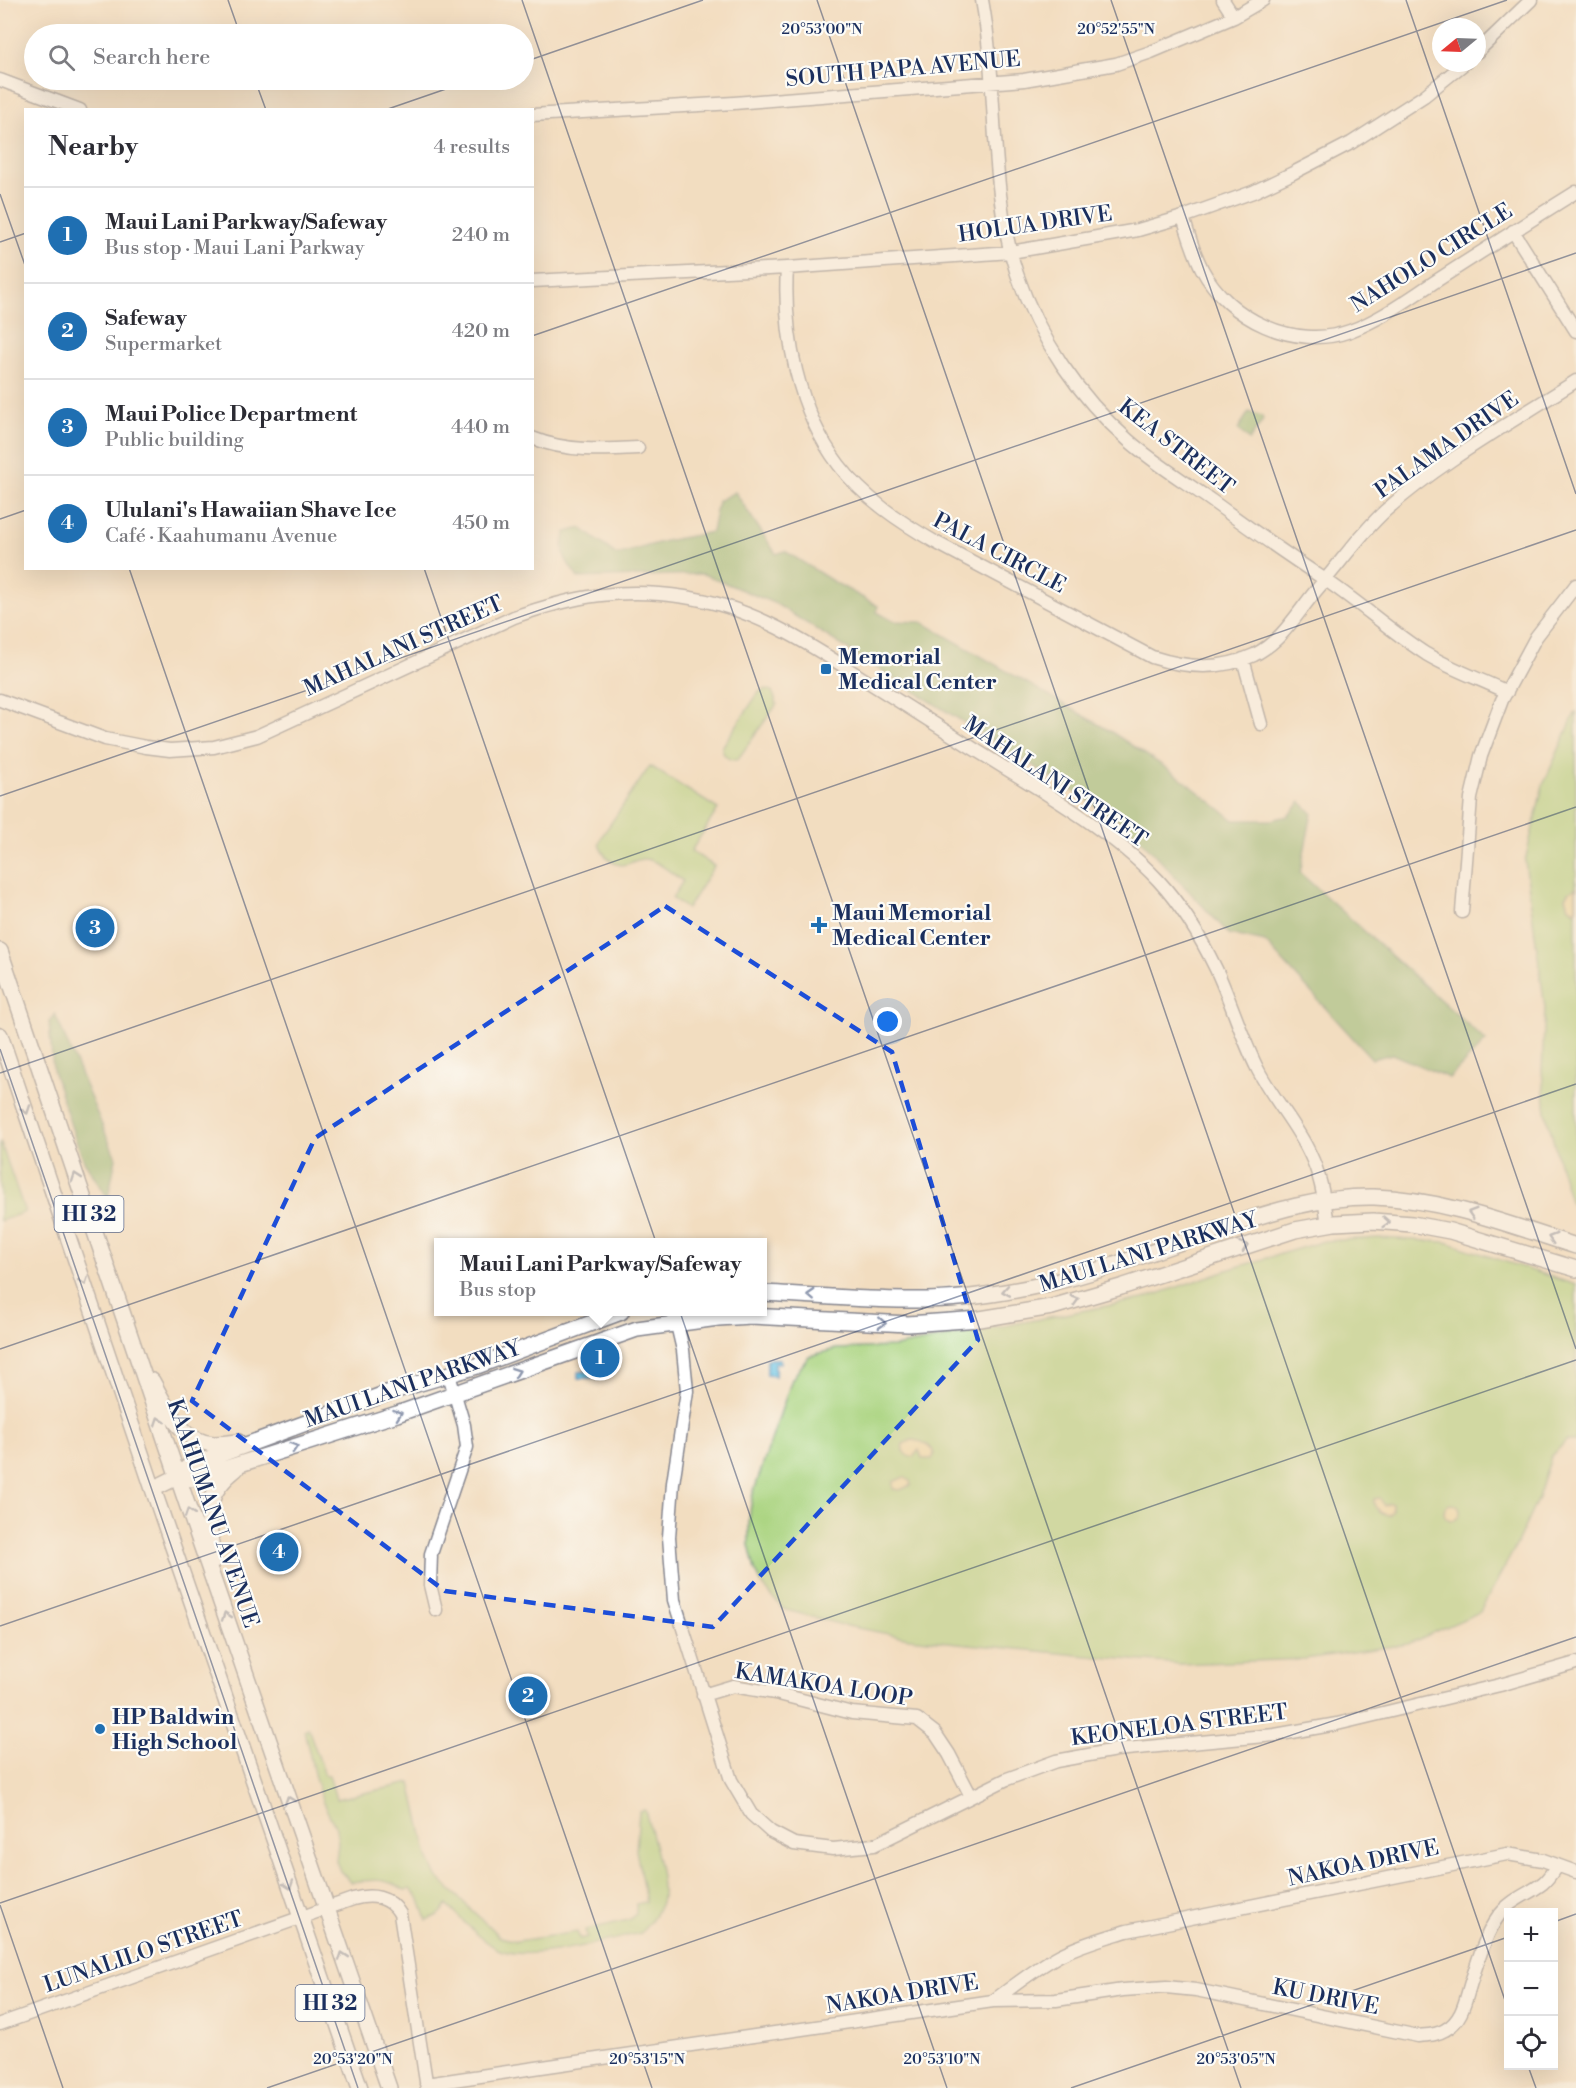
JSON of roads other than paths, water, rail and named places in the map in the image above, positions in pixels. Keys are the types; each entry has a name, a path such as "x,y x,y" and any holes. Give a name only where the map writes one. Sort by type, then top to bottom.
{"main road":[{"name":"KAAHUMANU AVENUE","path":"0,951 177,1477 389,2088"},
{"name":"HI 32","path":"0,1035 153,1489 360,2088"},
{"name":"MAUI LANI PARKWAY","path":"767,1293 908,1300 978,1296 1047,1284 1290,1207 1324,1201 1373,1197 1415,1200 1456,1208 1576,1246"},
{"name":"MAUI LANI PARKWAY","path":"177,1477 193,1479 245,1463 397,1414 675,1317 751,1316 908,1324 980,1319 1052,1307 1286,1233 1328,1224 1373,1221 1412,1224 1450,1231 1576,1269"},
{"name":"MAUI LANI PARKWAY","path":"153,1489 177,1477 189,1466 390,1392 477,1366 608,1316"},
{"path":"136,1355 177,1423 194,1438 213,1444 259,1440"},
{"path":"216,1588 208,1518 210,1502 215,1489 222,1481 245,1463"}],"street":[{"name":"KEA STREET","path":"982,0 993,82 1001,210 1017,275 1063,367 1093,406 1129,440 1168,470 1298,563 1326,580 1428,655 1507,692"},
{"path":"1223,0 1234,18"},
{"name":"SOUTH PAPA AVENUE","path":"534,115 744,102 1034,78 1116,64 1234,18 1263,0"},
{"path":"1486,43 1531,0"},
{"name":"HOLUA DRIVE","path":"534,281 787,268 1011,252 1138,230 1253,192 1293,173 1351,143 1424,96 1454,72"},
{"path":"0,80 24,89"},
{"path":"27,90 75,108"},
{"name":"NAHOLO CIRCLE","path":"1183,217 1202,269 1216,290 1250,319 1285,334 1324,336 1350,331 1387,312 1576,192"},
{"path":"1513,231 1576,332"},
{"name":"PALA CIRCLE","path":"787,268 788,322 800,383 824,439 839,465 864,491 905,524 935,542 1152,657 1193,667 1243,659 1274,642 1326,580"},
{"name":"PALAMA DRIVE","path":"1326,580 1361,535 1410,490 1440,468 1576,381"},
{"path":"534,439 568,448 597,450 638,448"},
{"path":"1461,912 1472,792 1480,756 1507,692 1536,637 1576,585"},
{"name":"MAHALANI STREET","path":"0,700 105,739 170,750 213,747 257,736 504,622 552,603 602,594 643,593 686,597 725,606 807,643 1053,799 1104,834 1155,877 1176,900 1187,917 1216,969 1256,1066 1309,1152 1321,1182 1328,1224"},
{"path":"1243,659 1261,724"},
{"name":"KEONELOA STREET","path":"675,1317 683,1350 687,1391 669,1537 674,1600 731,1780 751,1814 771,1832 794,1844 833,1849 874,1845 1007,1779 1056,1761 1116,1750 1275,1735 1336,1724 1500,1685 1576,1663"},
{"path":"436,1610 430,1585 431,1554 466,1447 464,1425 449,1375"},
{"name":"KAMAKOA LOOP","path":"703,1695 733,1686 775,1693 852,1713 917,1719 935,1733 971,1796"},
{"name":"NAKOA DRIVE","path":"427,2086 993,2001 1060,1955 1085,1944 1127,1931 1507,1854 1543,1860 1576,1872"},
{"name":"KU DRIVE","path":"993,2001 1056,2000 1123,1990 1166,1987 1196,1990 1419,2036 1435,2034 1446,2030 1465,2006 1488,1936 1500,1913 1543,1883 1557,1865"},
{"name":"LUNALILO STREET","path":"0,2024 366,1896 386,1900 396,1907 400,1914 427,2086"}],"water":[{"path":"767,1359 780,1359 780,1363 775,1363 775,1376 767,1375"},
{"path":"595,1367 599,1367 600,1378 578,1378 578,1372 594,1371"}],"place":[{"name":"Memorial Medical Center","path":"826,669"},
{"name":"Maui Memorial Medical Center","path":"819,925"},
{"name":"Maui Police Department","path":"95,928"},
{"name":"Maui Lani Parkway/Safeway","path":"600,1358"},
{"name":"Ululani's Hawaiian Shave Ice","path":"279,1552"},
{"name":"Safeway","path":"528,1696"},
{"name":"HP Baldwin High School","path":"100,1729"}]}
